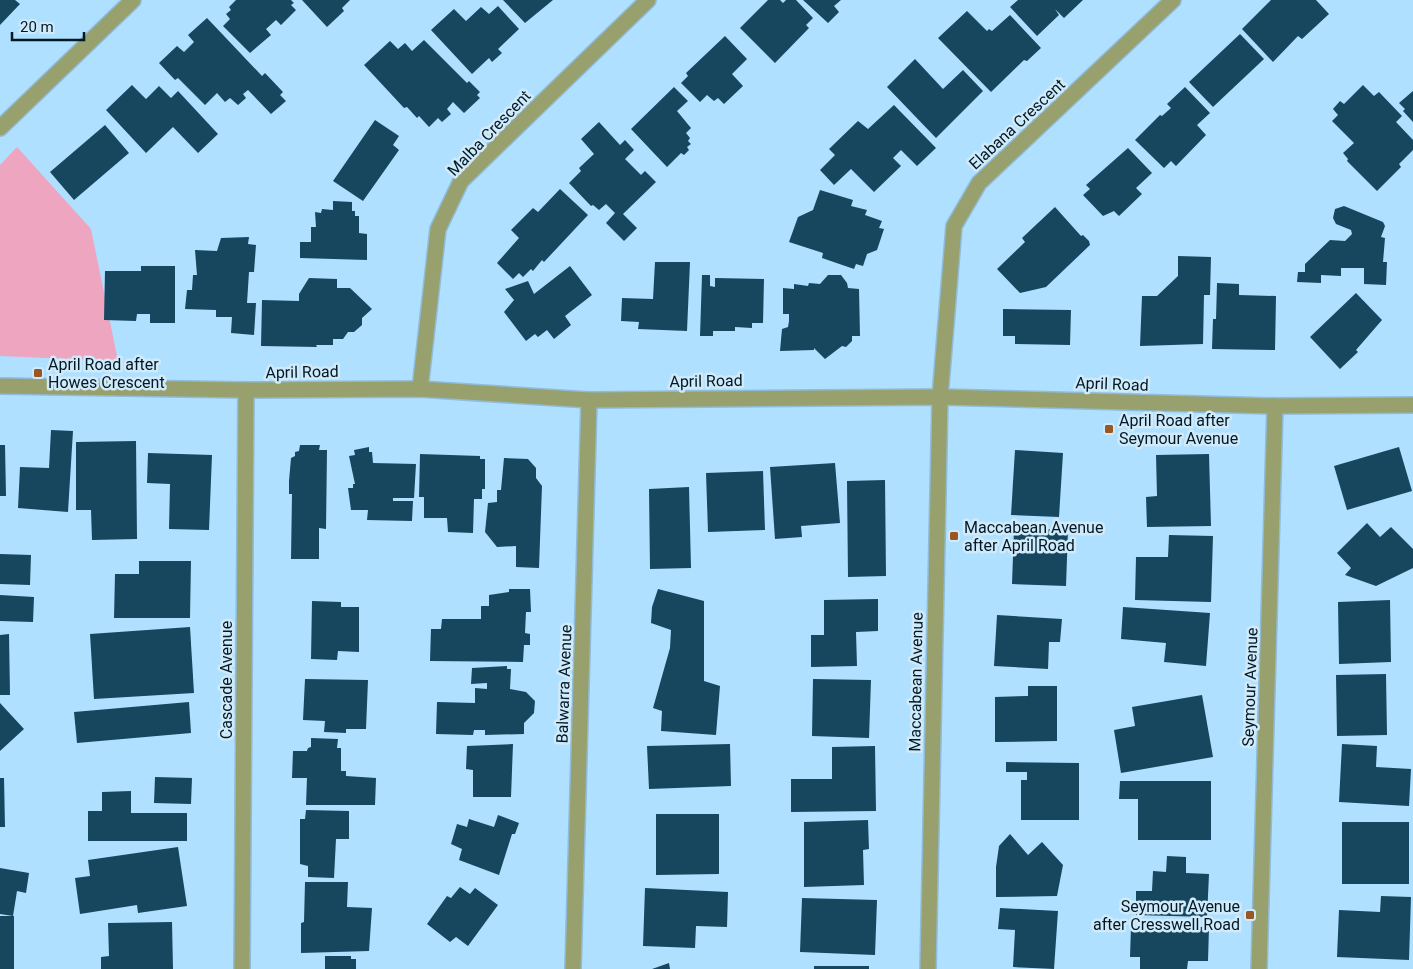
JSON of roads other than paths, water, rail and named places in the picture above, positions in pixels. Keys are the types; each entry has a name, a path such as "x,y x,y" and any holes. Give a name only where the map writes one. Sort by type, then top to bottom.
{"street":[{"path":"0,128 133,0"},
{"name":"Malba Crescent","path":"420,388 438,229 461,182 648,0"},
{"name":"Elabana Crescent","path":"940,397 954,226 979,183 1173,0"},
{"name":"April Road","path":"0,386 246,390 420,388 589,400 940,397 1275,406 1413,405"},
{"name":"Cascade Avenue","path":"242,969 246,390"},
{"name":"Maccabean Avenue","path":"928,969 940,397"},
{"name":"Balwarra Avenue","path":"574,969 589,400"},
{"name":"Seymour Avenue","path":"1259,969 1275,406"}],"place":[{"name":"April Road after Howes Crescent","path":"38,373"},
{"name":"April Road after Seymour Avenue","path":"1109,429"},
{"name":"Maccabean Avenue after April Road","path":"954,536"},
{"name":"Seymour Avenue after Cresswell Road","path":"1250,915"}]}
